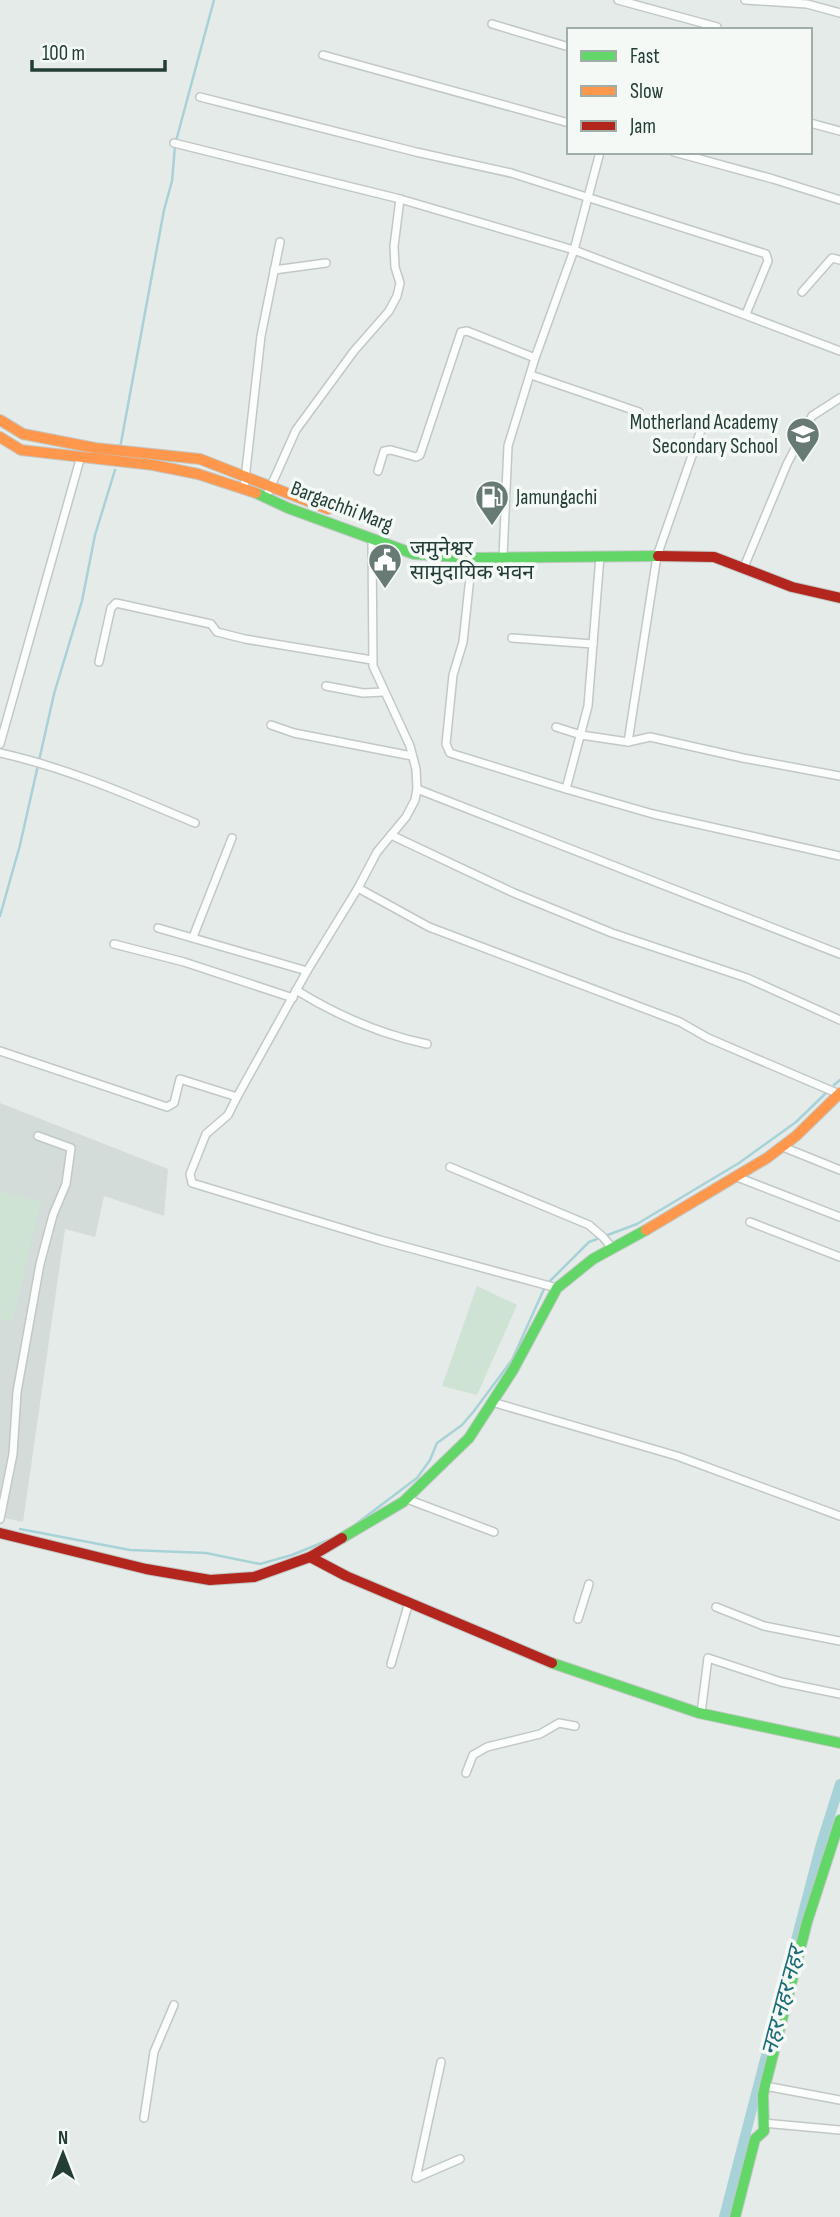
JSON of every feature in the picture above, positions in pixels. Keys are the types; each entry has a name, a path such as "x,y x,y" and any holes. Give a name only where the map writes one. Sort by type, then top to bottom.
{"street":[{"path":"618,0 717,27"},
{"path":"745,0 807,4 840,13"},
{"path":"684,28 687,19"},
{"path":"492,24 567,46"},
{"path":"323,55 567,122"},
{"path":"200,97 416,152 511,173 767,255 768,261 746,314"},
{"path":"812,124 840,131"},
{"path":"174,143 400,199 574,250 840,351"},
{"path":"503,557 508,446 535,358 574,250 600,154"},
{"path":"681,154 840,200"},
{"path":"266,497 296,430 354,351 389,311 397,296 400,283 395,267 394,246 400,199"},
{"path":"244,488 261,336 280,242"},
{"path":"802,292 832,258 840,260"},
{"path":"274,270 326,263"},
{"path":"378,471 384,451 391,450 416,457 420,455 461,332 467,331 535,358"},
{"path":"531,375 639,412"},
{"path":"744,567 787,464 812,416 840,398"},
{"path":"0,420 23,434 95,448 201,459 328,509"},
{"path":"628,742 657,555 702,427"},
{"name":"Bargachhi Marg","path":"0,437 21,450 176,470 244,488 288,508 414,554 472,558 714,556 792,587 840,598"},
{"path":"0,744 81,456"},
{"path":"372,539 372,660 412,755 417,789 411,810 377,852 307,971 228,1115 206,1134 190,1174 192,1183 380,1240 557,1288"},
{"path":"566,789 588,706 600,556"},
{"path":"472,558 463,642 453,675 446,744 450,752 653,814 840,856"},
{"path":"99,662 111,608 116,603 211,624 217,632 245,639 372,660"},
{"path":"512,638 593,644"},
{"path":"326,686 363,693 384,692"},
{"path":"271,725 294,733 412,755"},
{"path":"556,727 581,735 628,742 650,737 840,776"},
{"path":"0,753 51,766 195,823"},
{"path":"417,789 840,954"},
{"path":"391,835 513,893 612,933 747,978 840,1020"},
{"path":"193,937 232,838"},
{"path":"0,1533 146,1569 210,1580 254,1577 310,1557 407,1499 468,1438 513,1370 557,1288 566,1277 588,1261 737,1177 783,1147 840,1094 708,1038 680,1022 429,926 358,888"},
{"path":"158,928 307,971"},
{"path":"114,944 294,994 377,1031 427,1044"},
{"path":"0,1051 167,1107 174,1103 180,1079 237,1097"},
{"path":"829,1104 840,1108"},
{"path":"0,1519 13,1454 18,1392 40,1264 53,1215 66,1184 71,1148 38,1136"},
{"path":"783,1147 840,1170"},
{"path":"450,1167 589,1225 612,1248"},
{"path":"737,1177 840,1217"},
{"path":"750,1222 840,1257"},
{"path":"492,1402 677,1456 840,1516"},
{"path":"407,1499 494,1532"},
{"path":"310,1557 332,1570 582,1675 701,1713 840,1744"},
{"path":"578,1619 589,1584"},
{"path":"391,1664 409,1602"},
{"path":"716,1607 764,1626 840,1641"},
{"path":"701,1713 708,1658 781,1682 840,1694"},
{"path":"466,1773 473,1755 487,1747 540,1734 559,1723 575,1726"},
{"path":"735,2217 755,2138 764,2131 765,2086 807,1922 840,1820"},
{"path":"144,2118 154,2052 174,2005"},
{"path":"441,2062 416,2178 460,2159"},
{"path":"765,2086 840,2100"},
{"path":"763,2123 840,2130"}],"shaded area":[{"path":"0,1103 168,1169 164,1216 104,1196 95,1237 65,1229 23,1522 0,1517"}],"green space":[{"path":"0,1192 41,1202 12,1322 0,1319"},
{"path":"477,1286 517,1305 477,1395 442,1386"}],"waterway":[{"path":"176,141 214,0"},
{"path":"118,459 164,210 172,181 175,146"},
{"path":"0,916 20,845 54,694 82,601 95,535 115,470"},
{"path":"834,1085 840,1080"},
{"path":"550,1281 589,1242 637,1224 739,1163 796,1122 826,1093"},
{"path":"352,1527 417,1478 430,1460 437,1443 462,1425 474,1411 512,1360 544,1289"},
{"path":"20,1529 130,1550 206,1553 260,1564 292,1555 331,1539"},
{"name":"नहर नहर नहर","path":"724,2217 821,1844 840,1784"}],"traffic: fast":[{"path":"256,493 288,508 414,554 472,558 658,556"},
{"path":"342,1538 403,1502 469,1438 513,1370 557,1288 593,1259 646,1230"},
{"path":"552,1663 699,1713 840,1743"},
{"path":"735,2217 755,2139 764,2131 765,2086 807,1922 840,1820"}],"traffic: slow":[{"path":"0,420 23,434 95,448 200,459 328,509"},
{"path":"0,437 21,450 153,465 198,474 256,493"},
{"path":"646,1230 767,1158 796,1136 840,1093"}],"traffic: jam":[{"path":"658,556 714,557 792,587 840,598"},
{"path":"0,1533 146,1569 210,1580 254,1577 310,1557 342,1538"},
{"path":"310,1557 346,1576 552,1663"}],"place":[{"name":"Motherland Academy Secondary School","path":"803,464"},
{"name":"Jamungachi","path":"492,527"},
{"name":"जमुनेश्वर सामुदायिक भवन","path":"385,590"}]}
